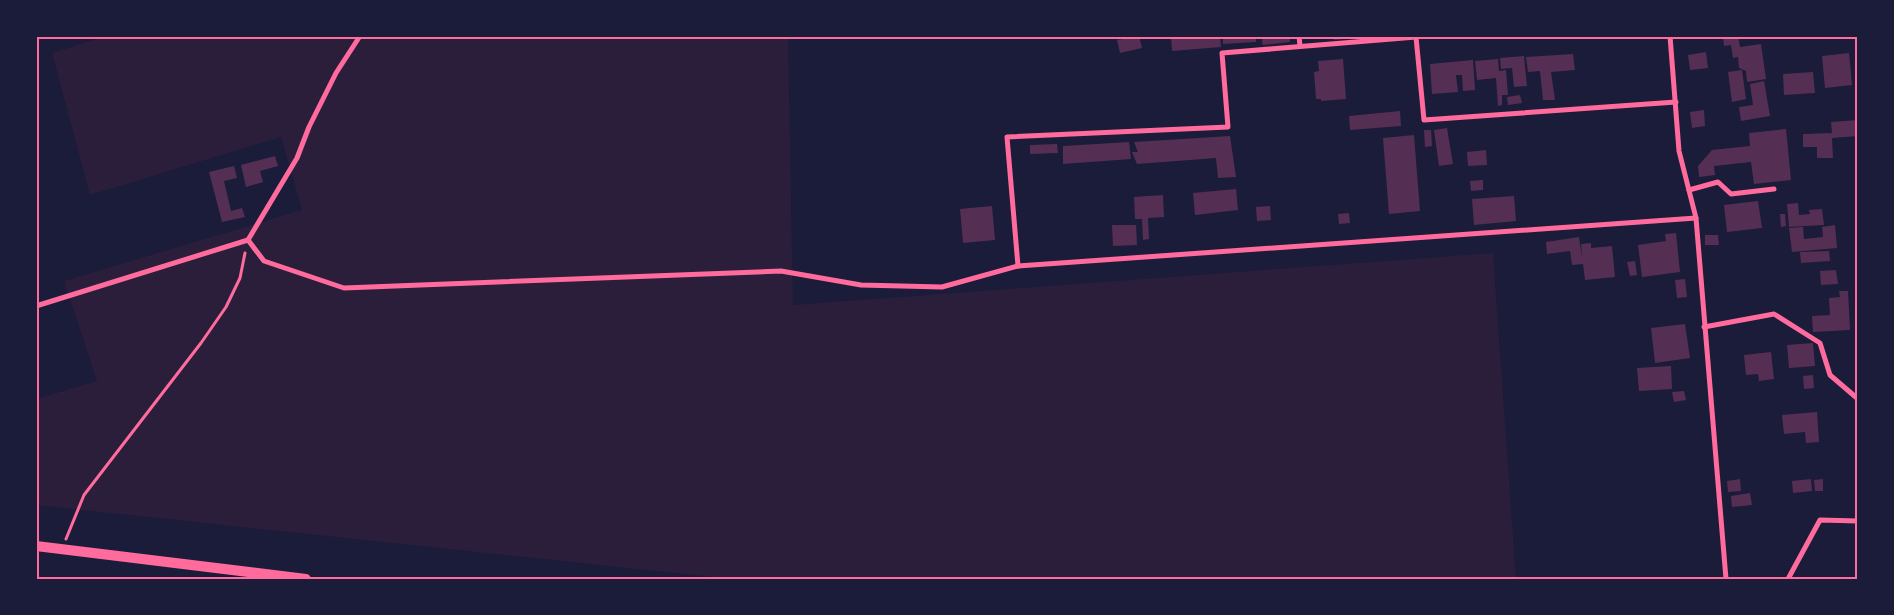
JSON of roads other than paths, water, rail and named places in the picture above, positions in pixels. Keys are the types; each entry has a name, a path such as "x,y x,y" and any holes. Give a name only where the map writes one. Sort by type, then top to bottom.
{"main road":[{"path":"36,546 306,579"}],"street":[{"path":"36,306 248,240 297,158 309,127 328,88 360,36"},
{"path":"1299,36 1300,46"},
{"path":"1670,36 1680,151 1696,218 1726,579"},
{"path":"1018,266 1007,138 1228,127 1222,52 1416,37 1424,120 1676,102"},
{"path":"1689,190 1718,182 1731,194 1774,189"},
{"path":"248,240 264,261 344,288 781,271 862,285 942,287 1018,266 1696,218"},
{"path":"1704,327 1774,314 1820,343 1830,375 1858,399"},
{"path":"1788,579 1820,520 1858,521"}]}
